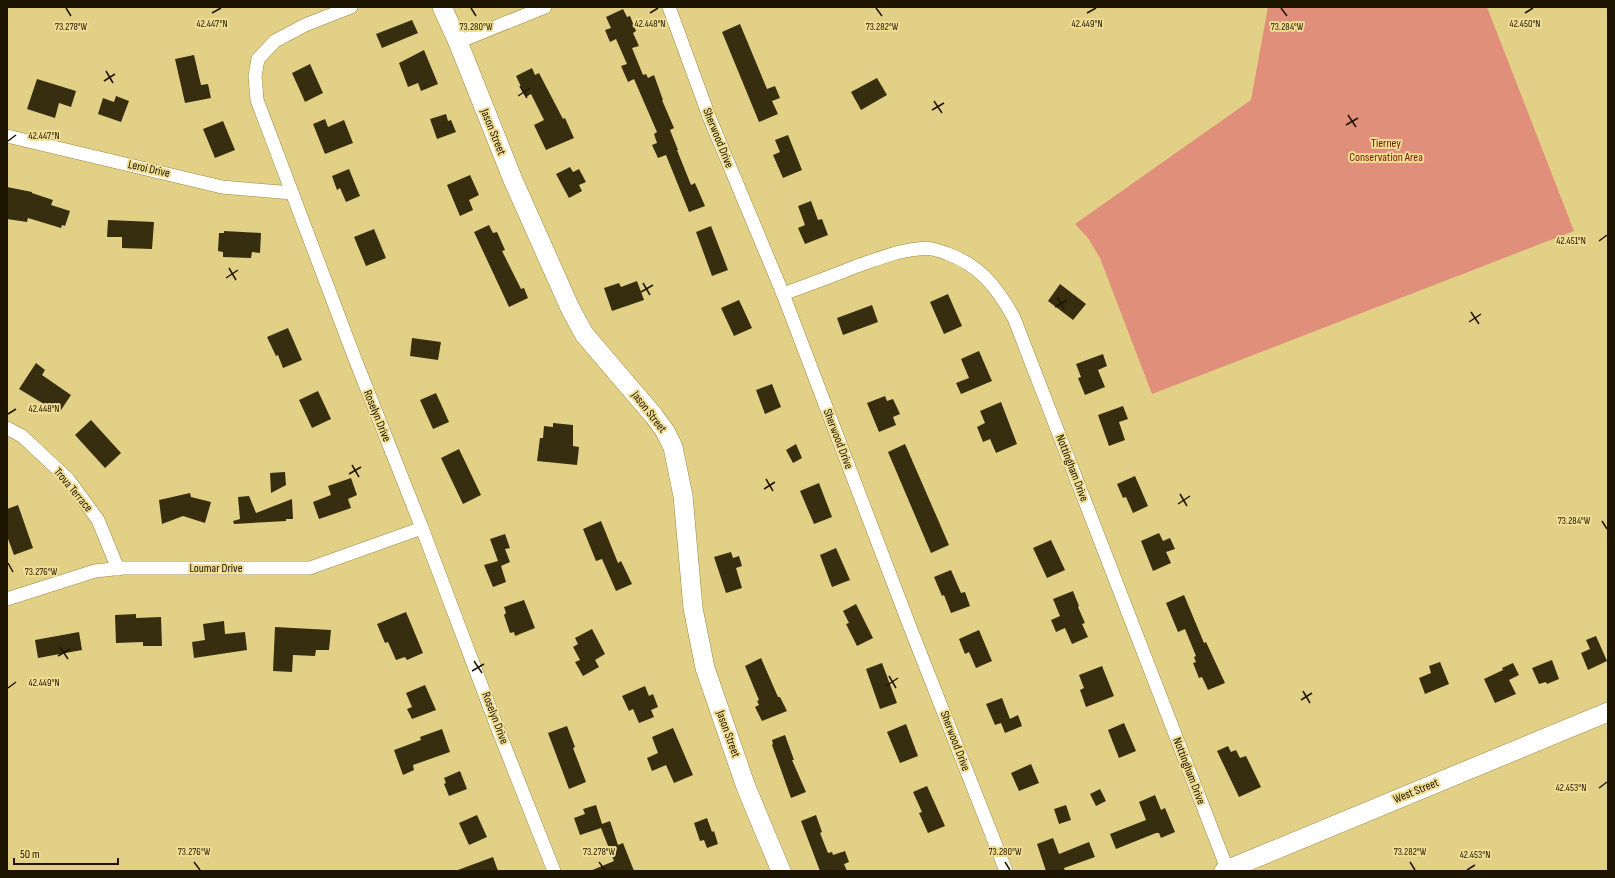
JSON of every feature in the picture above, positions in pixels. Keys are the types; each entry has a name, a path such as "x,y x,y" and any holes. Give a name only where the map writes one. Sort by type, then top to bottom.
{"street":[{"name":"Roselyn Drive","path":"351,7 304,25 275,41 258,59 255,76 257,100 355,359 422,528 499,732 554,871"},
{"name":"Jason Street","path":"442,7 458,42 513,180 570,308 584,334 666,431 673,447 683,496 693,608 705,668 746,787 781,871"},
{"path":"458,42 545,7"},
{"name":"Sherwood Drive","path":"669,7 710,118 783,294 890,576 1006,871"},
{"name":"Leroi Drive","path":"7,136 23,138 80,154 143,167 222,187 292,193"},
{"name":"Nottingham Drive","path":"783,294 880,258 902,251 920,248 937,250 956,256 975,267 990,280 1003,297 1014,318 1226,871"},
{"name":"Trova Terrace","path":"7,428 22,436 68,479 98,520 118,569"},
{"name":"Loumar Drive","path":"7,599 95,571 118,569 310,568 422,528"},
{"name":"West Street","path":"1226,871 1608,712"}],"green space":[{"name":"Tierney Conservation Area","path":"1268,7 1487,7 1574,231 1152,394 1100,258 1088,238 1075,224 1251,100"}],"building":[{"path":"623,9 627,17 630,16 636,31 633,33 639,46 632,48 643,75 646,74 648,78 654,75 662,100 674,128 670,130 677,150 691,185 695,183 705,206 689,212 666,155 658,158 652,145 657,143 654,134 657,132 634,79 628,82 621,66 627,64 616,39 610,42 605,30 611,28 606,17"},
{"path":"412,20 418,33 382,48 376,34"},
{"path":"740,24 767,89 775,86 780,98 772,101 778,114 759,122 722,32"},
{"path":"424,50 438,84 421,91 418,83 408,87 399,63"},
{"path":"194,55 201,85 208,84 211,98 185,103 175,59"},
{"path":"310,64 323,93 305,102 292,73"},
{"path":"532,68 535,75 539,73 563,119 565,118 574,138 546,150 534,125 544,120 531,94 526,97 516,76"},
{"path":"877,78 887,95 861,110 851,92"},
{"path":"37,79 76,91 71,107 59,103 55,118 27,109"},
{"path":"116,96 129,101 121,122 98,114 103,98 114,102"},
{"path":"446,114 448,121 451,120 456,132 437,139 430,119"},
{"path":"325,119 328,127 344,120 353,143 325,154 313,124"},
{"path":"223,121 235,150 215,158 203,129"},
{"path":"788,135 802,170 783,178 773,155 780,152 775,140"},
{"path":"570,167 573,172 579,169 586,182 579,185 582,191 569,198 556,174"},
{"path":"349,169 360,196 346,202 340,188 337,190 332,176"},
{"path":"470,175 479,195 469,200 473,210 460,216 447,185"},
{"path":"7,187 32,192 53,200 51,205 70,211 65,226 62,225 61,228 28,218 27,222 7,219"},
{"path":"811,201 818,220 822,219 828,235 805,244 798,228 805,225 798,206"},
{"path":"108,220 154,222 152,249 122,248 122,237 107,237"},
{"path":"489,225 493,233 497,232 505,250 502,251 521,289 524,288 528,298 509,307 474,232"},
{"path":"711,226 728,270 712,276 696,232"},
{"path":"374,229 386,258 366,266 354,237"},
{"path":"224,231 261,233 260,253 252,252 251,258 223,257 223,252 218,251 219,233 224,233"},
{"path":"637,281 644,300 612,311 604,288 619,283 621,287"},
{"path":"1060,284 1086,304 1073,320 1048,301"},
{"path":"948,294 962,326 944,334 930,302"},
{"path":"739,300 752,328 734,336 721,308"},
{"path":"872,305 878,322 843,335 837,318"},
{"path":"288,328 302,360 283,368 278,355 276,356 267,337"},
{"path":"412,338 441,342 438,360 410,356"},
{"path":"979,351 992,381 961,394 956,383 969,378 961,359"},
{"path":"1103,354 1107,366 1098,370 1105,387 1085,395 1078,378 1081,377 1076,364"},
{"path":"36,363 45,370 42,375 71,395 59,413 19,389"},
{"path":"772,384 781,407 765,414 756,390"},
{"path":"318,391 331,419 312,428 299,400"},
{"path":"436,393 449,422 433,429 420,400"},
{"path":"885,396 887,401 893,399 900,414 893,417 896,425 879,432 867,403"},
{"path":"1001,402 1017,444 996,453 990,439 983,442 977,427 985,423 980,411"},
{"path":"1123,406 1128,419 1119,422 1125,440 1109,446 1098,415"},
{"path":"91,420 121,453 105,468 75,435"},
{"path":"553,423 573,425 573,446 579,447 577,465 537,461 540,438 543,438 544,426 553,427"},
{"path":"796,444 802,458 793,463 786,450"},
{"path":"905,444 949,545 931,553 888,452"},
{"path":"459,449 481,495 463,504 441,458"},
{"path":"285,472 286,485 271,493 270,473"},
{"path":"1135,476 1148,506 1133,513 1126,497 1123,498 1117,484"},
{"path":"351,478 357,495 348,499 351,508 319,519 313,502 331,495 328,486"},
{"path":"819,483 832,517 814,524 800,491"},
{"path":"190,493 191,497 211,502 205,523 183,516 162,524 159,500"},
{"path":"249,496 256,513 292,499 293,519 286,519 286,521 234,524 233,521 240,519 238,497"},
{"path":"18,505 33,548 14,555 7,536 7,509"},
{"path":"601,521 618,563 621,561 632,584 616,591 602,559 596,561 583,529"},
{"path":"1159,533 1163,541 1170,538 1175,549 1166,552 1171,563 1153,571 1141,541"},
{"path":"505,534 510,548 505,549 510,562 501,566 506,582 493,587 484,565 498,561 490,539"},
{"path":"1051,540 1065,570 1047,578 1033,548"},
{"path":"836,548 850,580 832,587 820,555"},
{"path":"731,552 733,558 739,556 742,566 736,568 742,588 726,593 714,557"},
{"path":"951,570 961,593 965,592 970,606 951,613 944,595 942,596 934,577"},
{"path":"1073,591 1085,623 1082,624 1088,637 1072,644 1065,628 1056,632 1051,620 1060,616 1053,599"},
{"path":"1184,595 1204,643 1206,642 1225,683 1208,690 1202,677 1199,678 1193,663 1196,662 1194,657 1196,656 1185,629 1178,632 1166,603"},
{"path":"524,600 535,628 515,636 514,632 510,633 504,615 506,613 504,607"},
{"path":"856,604 873,638 857,646 846,624 849,623 843,611"},
{"path":"406,612 423,653 407,660 405,657 396,660 388,642 385,643 377,624"},
{"path":"136,614 136,618 161,617 162,646 143,646 143,642 116,643 115,615"},
{"path":"224,621 225,634 245,632 247,650 194,658 192,642 205,640 203,624"},
{"path":"275,627 331,630 329,650 316,650 315,656 293,655 292,672 273,671"},
{"path":"592,629 605,654 595,660 599,667 583,676 575,662 580,660 573,647 578,644 575,638"},
{"path":"979,630 992,661 976,668 969,652 965,654 959,639"},
{"path":"79,632 82,650 38,658 35,640"},
{"path":"1596,636 1607,661 1588,670 1581,653 1590,649 1586,640"},
{"path":"761,658 778,697 780,697 787,711 762,721 755,707 759,705 757,701 759,700 745,666"},
{"path":"1552,660 1559,679 1547,684 1546,682 1539,684 1532,668"},
{"path":"1440,662 1449,684 1425,694 1419,678 1431,673 1429,666"},
{"path":"882,663 897,703 880,709 866,669"},
{"path":"1513,663 1519,675 1509,680 1516,694 1495,703 1484,679 1503,670 1502,668"},
{"path":"1102,666 1114,696 1086,707 1080,690 1084,688 1079,675"},
{"path":"425,685 436,710 412,719 407,709 412,707 406,693"},
{"path":"645,686 649,696 653,694 658,707 651,710 654,717 639,723 633,709 629,711 622,696"},
{"path":"1002,698 1010,719 1018,715 1022,726 1005,733 1001,723 995,725 986,704"},
{"path":"1124,723 1136,751 1119,758 1108,730"},
{"path":"906,724 918,756 900,763 887,732"},
{"path":"567,726 575,747 573,748 586,782 569,789 548,733"},
{"path":"673,728 693,775 674,783 666,765 652,771 647,758 658,753 652,737"},
{"path":"442,729 450,752 413,765 414,770 403,775 394,750 421,740 420,737"},
{"path":"785,735 794,760 792,760 806,792 791,798 772,745 772,740"},
{"path":"1228,746 1231,752 1236,750 1240,758 1246,756 1261,787 1239,797 1217,751"},
{"path":"1031,764 1039,783 1019,791 1011,773"},
{"path":"460,771 467,789 449,796 444,784 446,783 444,778"},
{"path":"927,786 945,826 928,833 919,813 922,812 913,792"},
{"path":"1100,789 1106,801 1096,806 1090,794"},
{"path":"1155,795 1161,810 1165,808 1175,832 1161,838 1159,833 1156,833 1116,849 1110,834 1146,820 1139,802"},
{"path":"596,805 602,824 610,821 618,845 623,843 634,871 590,871 614,861 601,828 580,835 574,818 585,814 583,809"},
{"path":"1066,805 1071,820 1059,824 1054,809"},
{"path":"477,815 487,837 469,845 459,823"},
{"path":"816,815 822,832 820,833 828,853 832,852 833,855 845,851 849,862 844,864 847,871 820,871 801,821"},
{"path":"707,818 712,832 714,831 718,844 707,848 704,840 700,841 694,823"},
{"path":"1053,838 1059,854 1089,842 1095,857 1064,868 1065,871 1046,871 1037,844"},
{"path":"493,857 498,871 458,871 458,870"}]}
